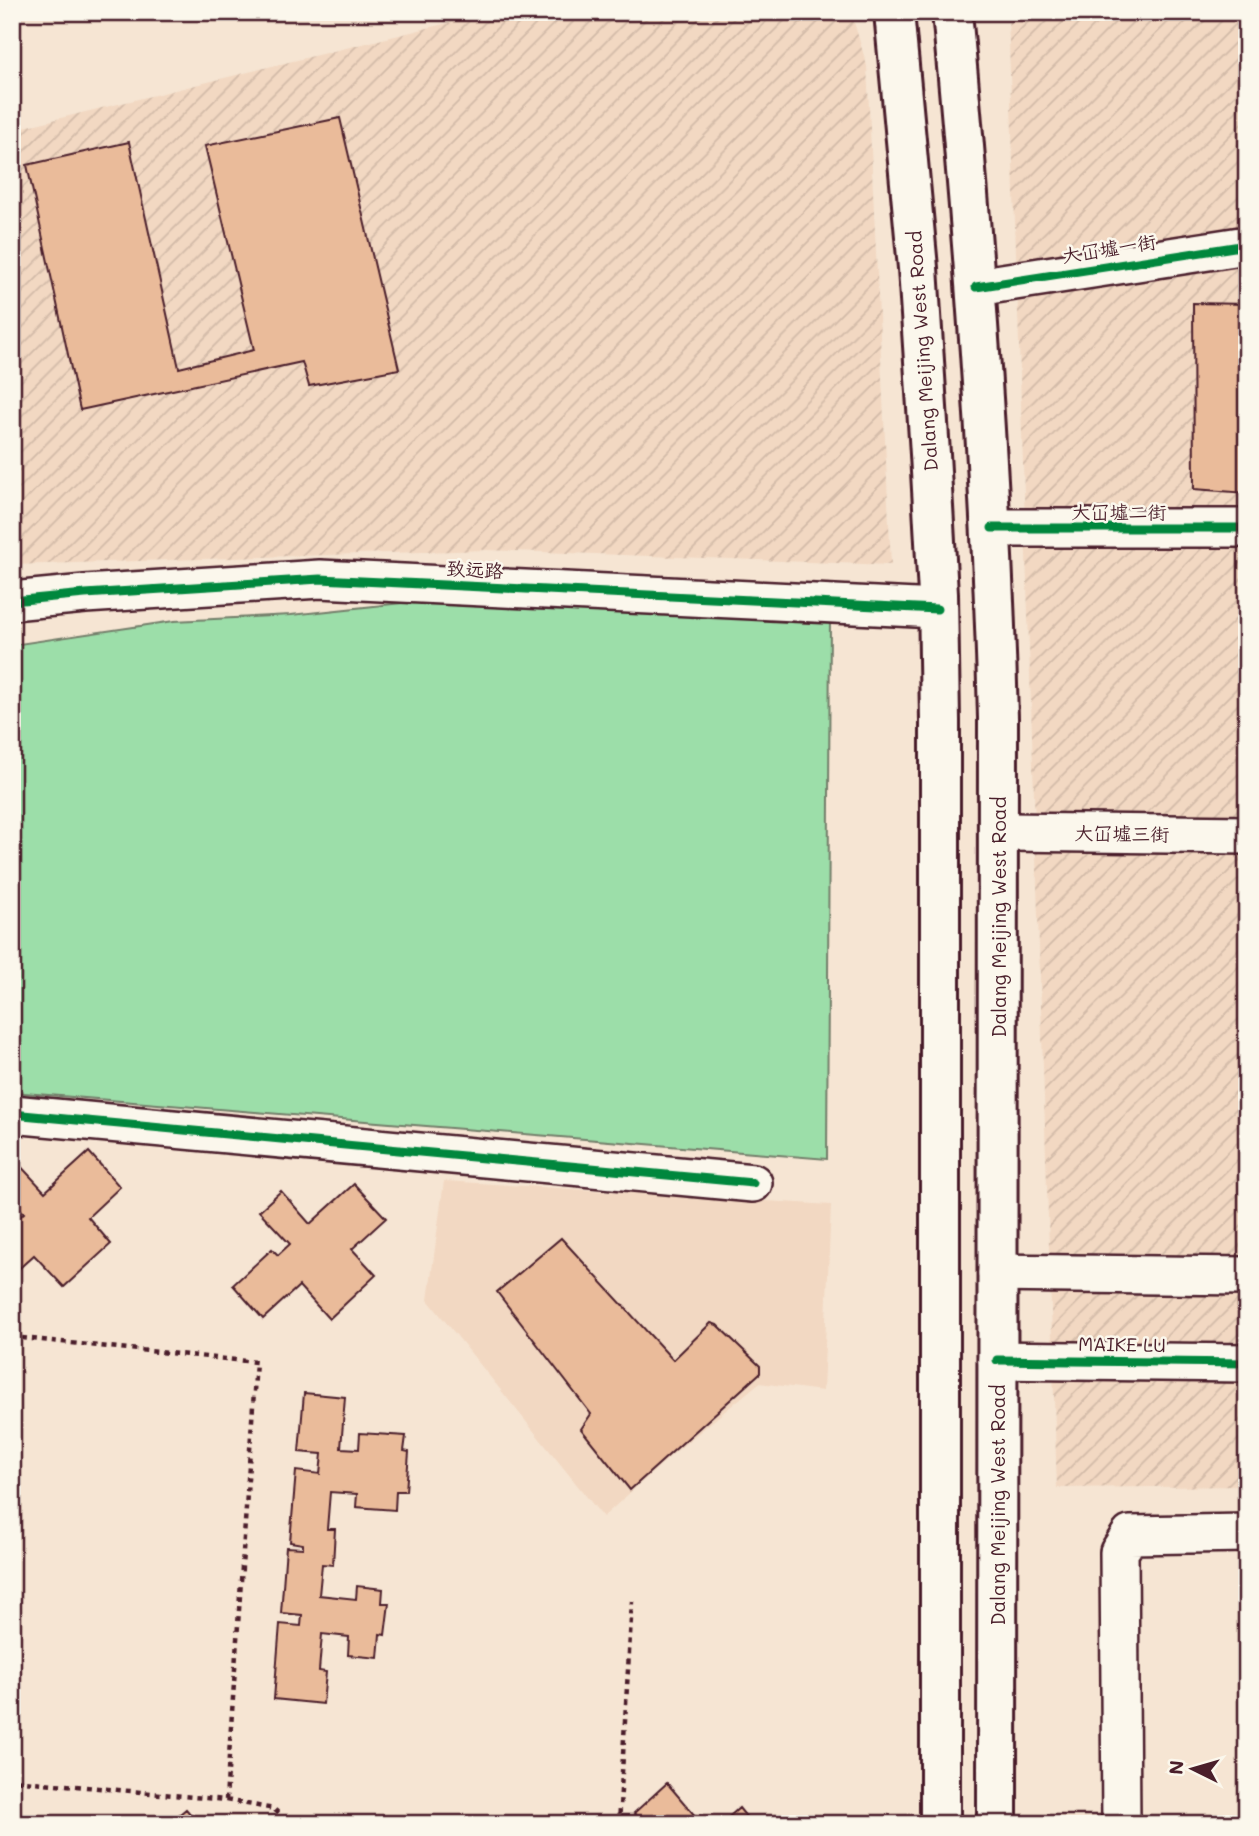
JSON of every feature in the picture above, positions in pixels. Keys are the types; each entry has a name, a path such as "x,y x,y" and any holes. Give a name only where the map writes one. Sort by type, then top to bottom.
{"main road":[{"name":"Dalang Meijing West Road","path":"894,12 918,268 930,454 940,721 940,1824"},
{"name":"Dalang Meijing West Road","path":"951,12 976,287 992,528 998,718 997,1824"}],"street":[{"name":"大冚墟一街","path":"976,287 1247,244"},
{"name":"大冚墟二街","path":"992,528 1247,528"},
{"name":"致远路","path":"12,601 320,579 937,609"},
{"name":"大冚墟三街","path":"998,832 1247,835"},
{"path":"12,1114 753,1183"},
{"path":"997,1273 1247,1276"},
{"name":"MAIKE LU","path":"997,1360 1247,1363"},
{"path":"1121,1824 1119,1552 1130,1535 1247,1533"}],"path":[{"path":"12,1338 256,1362 226,1800"},
{"path":"619,1824 632,1601"},
{"path":"12,1780 226,1800 274,1809 290,1824"}],"shaded area":[{"path":"493,12 851,12 867,66 891,565 487,550 12,565 12,130"},
{"path":"1008,12 1247,12 1247,1486 1057,1488"},
{"path":"444,1181 831,1205 823,1391 759,1383 674,1453 603,1517 428,1300"}],"green space":[{"path":"411,602 830,616 827,1159 12,1092 12,645 174,621 291,615"}],"building":[{"path":"340,118 399,369 309,386 302,362 80,410 27,165 129,142 179,368 254,350 205,146"},
{"path":"1193,303 1247,304 1247,493 1194,489"},
{"path":"89,1152 120,1187 88,1217 111,1244 64,1287 34,1255 12,1275 12,1224 24,1213 12,1200 12,1162 15,1160 45,1192"},
{"path":"354,1184 386,1218 352,1249 376,1275 329,1319 299,1286 263,1319 233,1285 272,1249 278,1255 290,1244 259,1211 281,1191 310,1224"},
{"path":"561,1238 673,1360 711,1323 717,1325 760,1366 760,1373 630,1490 581,1429 591,1414 497,1292"},
{"path":"304,1393 345,1397 341,1448 359,1449 360,1433 406,1436 404,1451 409,1452 406,1491 396,1491 395,1510 356,1507 357,1494 330,1492 327,1529 335,1529 333,1565 322,1564 319,1595 356,1599 357,1586 383,1589 382,1603 389,1603 385,1635 380,1634 378,1658 348,1655 349,1637 322,1634 319,1671 326,1672 323,1704 274,1699 280,1624 301,1626 302,1615 281,1613 286,1547 303,1548 303,1544 290,1542 296,1471 320,1474 322,1454 299,1452"},
{"path":"667,1783 702,1824 644,1824 634,1813"},
{"path":"739,1808 752,1824 721,1824"},
{"path":"186,1809 199,1824 168,1824"}],"cycle path":[{"path":"976,287 1247,245"},
{"path":"992,528 1247,528"},
{"path":"12,601 320,579 937,609"},
{"path":"12,1114 753,1183"},
{"path":"997,1360 1247,1363"}]}
